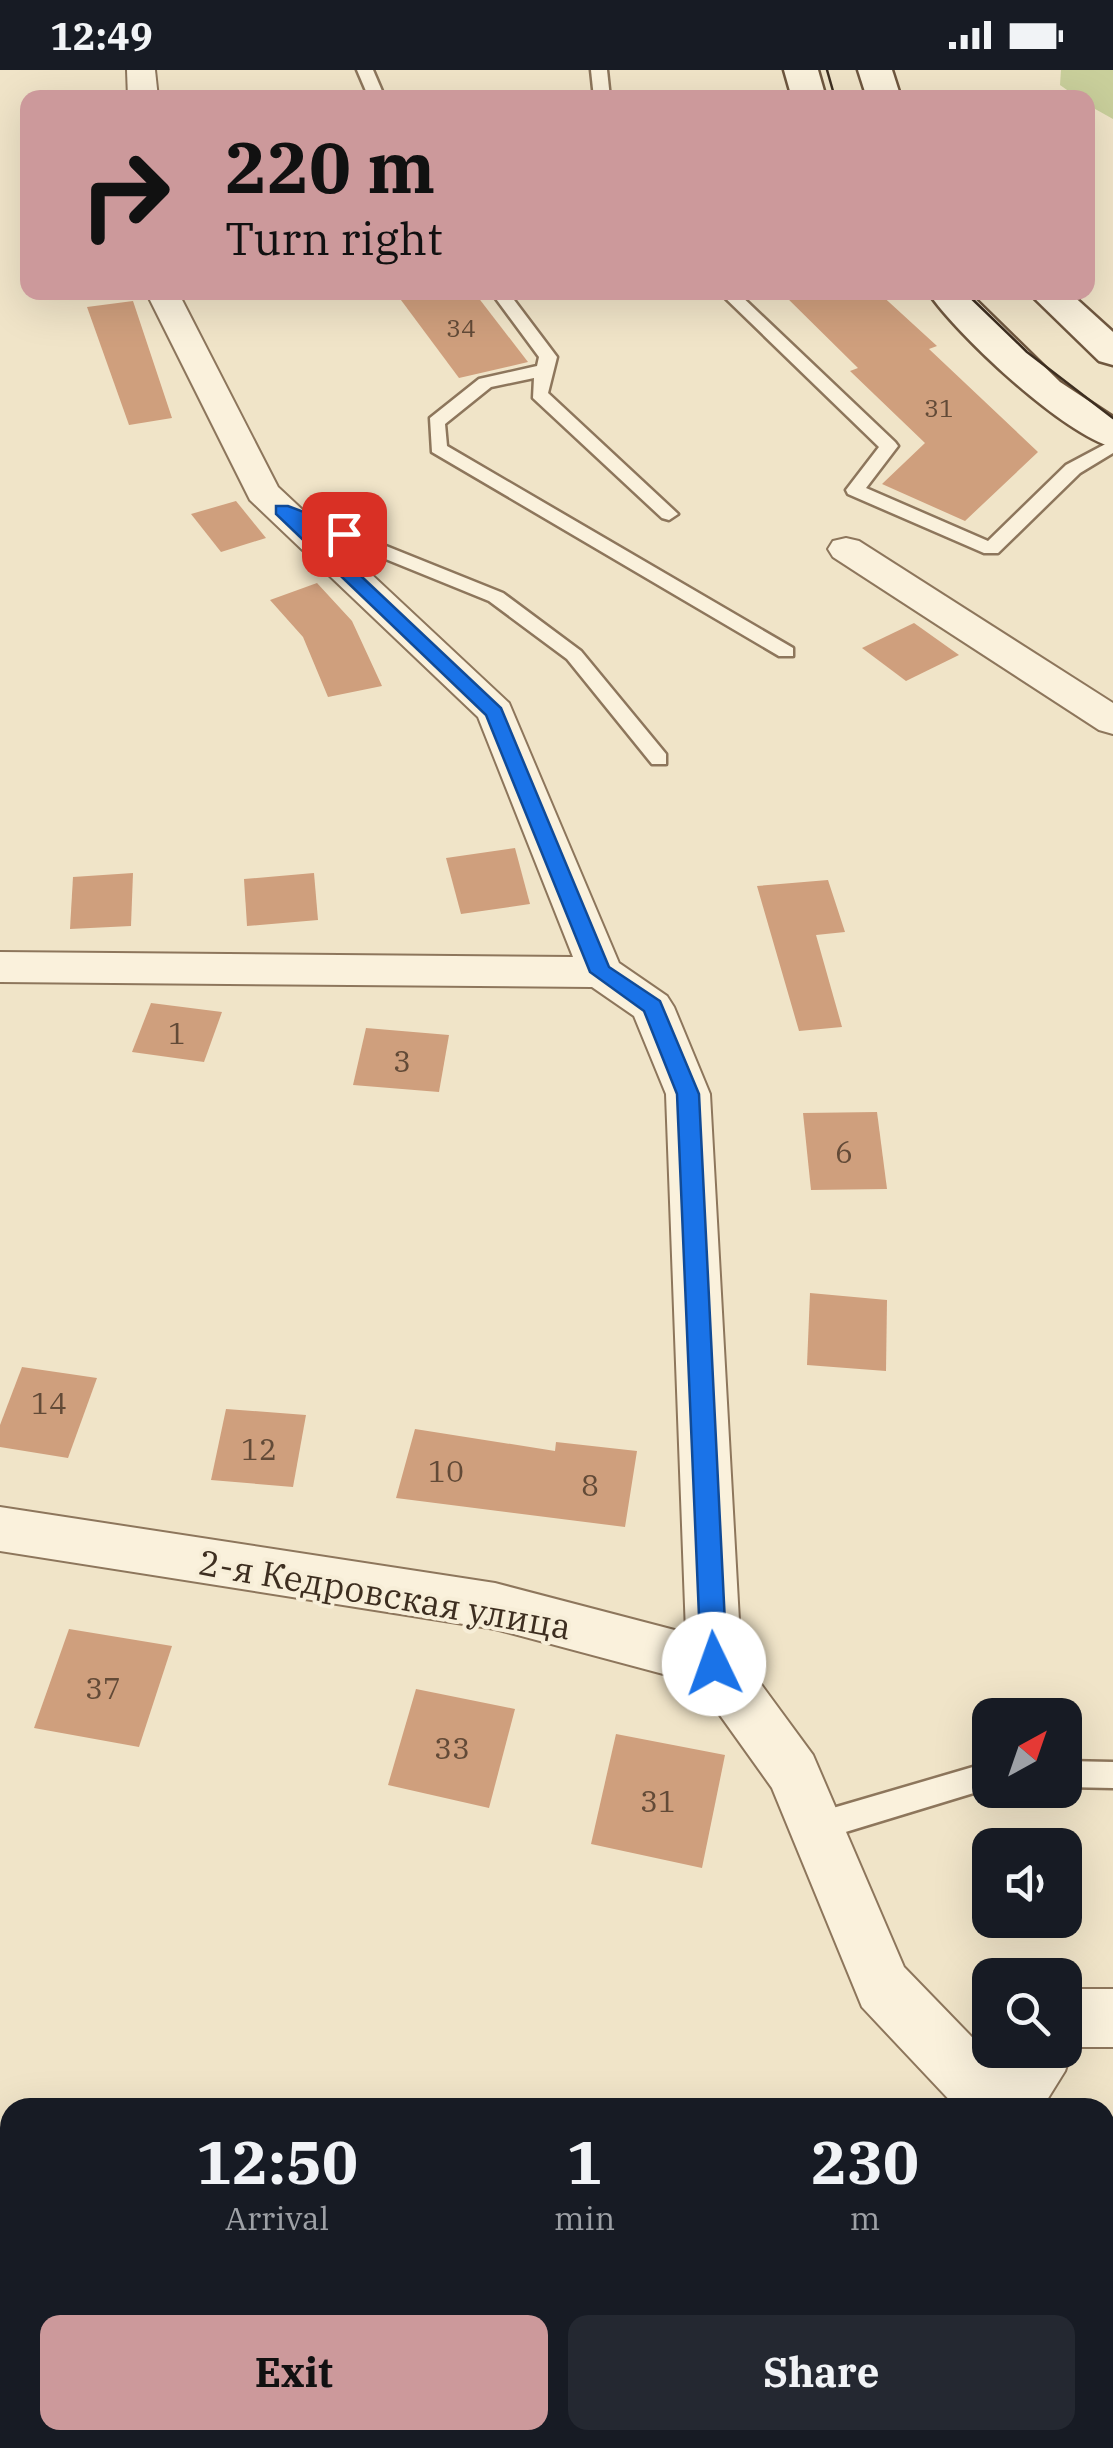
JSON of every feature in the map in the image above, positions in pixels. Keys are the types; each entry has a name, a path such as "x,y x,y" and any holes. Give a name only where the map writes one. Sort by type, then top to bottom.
{"main road":[{"path":"954,300 1046,390 1113,435"},
{"path":"1055,300 1113,353"}],"street":[{"path":"166,300 262,492 495,712 601,972 652,1007 688,1094 714,1664 793,1774 883,1987 989,2098"},
{"path":"846,550 1113,721"},
{"path":"0,967 601,972"},
{"name":"2-я Кедровская улица","path":"0,1530 494,1606 714,1664"},
{"path":"1082,2018 1113,2018"},
{"path":"1013,2098 1032,2068"}],"lane":[{"path":"505,300 548,357 539,394 669,514"},
{"path":"735,300 890,446 856,490 991,549 1073,469 1113,445"},
{"path":"545,370 485,384 436,422 438,448 786,652"},
{"path":"282,510 496,598 574,655 660,759"},
{"path":"1082,1774 1113,1774"},
{"path":"816,1827 972,1780"}],"green space":[{"path":"1061,70 1113,70 1113,119 1095,109 1095,90 1067,90 1060,85"}],"building":[{"path":"401,300 480,300 528,362 459,378"},
{"path":"789,300 887,300 937,346 929,349 1038,452 965,521 882,484 925,443 850,371 858,368"},
{"path":"133,301 172,418 129,425 87,307"},
{"path":"236,501 266,538 221,552 191,514"},
{"path":"317,583 352,621 382,686 328,697 303,637 270,600"},
{"path":"914,623 959,655 906,681 862,648"},
{"path":"515,848 530,904 461,914 446,858"},
{"path":"133,873 131,926 70,929 73,877"},
{"path":"314,873 318,920 247,926 244,879"},
{"path":"828,880 845,932 816,935 842,1027 799,1031 757,886"},
{"path":"151,1003 222,1012 204,1062 132,1052"},
{"path":"366,1028 449,1035 439,1092 353,1085"},
{"path":"877,1112 887,1189 811,1190 803,1113"},
{"path":"810,1293 887,1300 886,1371 807,1365"},
{"path":"22,1367 97,1378 68,1458 0,1447 0,1425"},
{"path":"226,1409 306,1415 293,1487 211,1480"},
{"path":"415,1429 555,1451 556,1442 637,1451 625,1527 396,1498"},
{"path":"69,1629 172,1646 139,1747 34,1728"},
{"path":"416,1689 515,1709 489,1808 388,1785"},
{"path":"616,1734 725,1755 702,1868 591,1844"}],"tram line":[{"path":"827,70 833,90"},
{"path":"973,300 1027,352 1113,418"}],"route":[{"path":"344,534 282,510 495,712 601,972 652,1007 688,1094 714,1664"}]}
